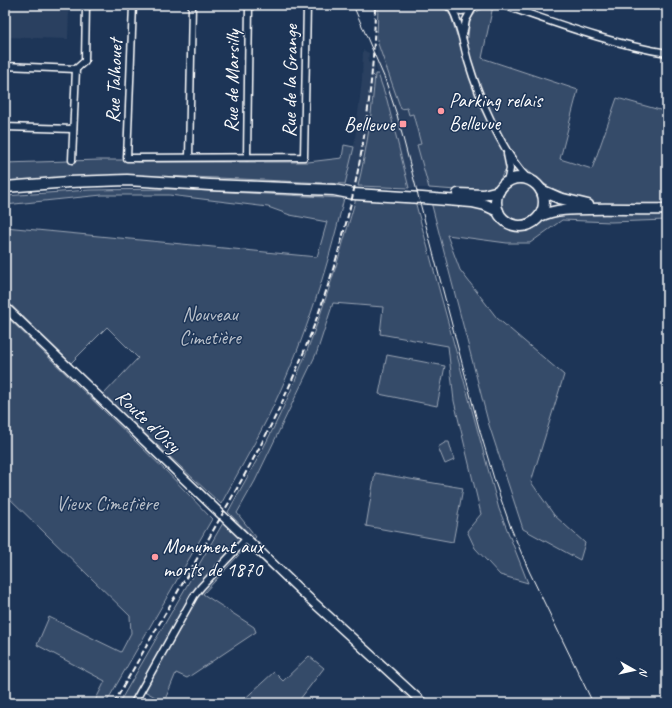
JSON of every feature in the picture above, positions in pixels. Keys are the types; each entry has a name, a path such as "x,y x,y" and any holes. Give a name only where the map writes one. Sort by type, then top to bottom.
{"main road":[{"path":"609,208 568,201 541,190 536,184 529,180 516,179 506,183 499,191 496,200 498,211 505,221 517,226 530,224 548,212 560,210 609,208 667,210"},
{"path":"5,187 107,180 135,180 175,184"},
{"path":"5,193 107,185 175,184 334,190 365,189 474,195 487,195 499,191"},
{"path":"334,190 354,194 472,202 485,205 498,211"},
{"path":"540,216 544,202 541,190"}],"street":[{"path":"5,66 76,69 85,61 86,5"},
{"name":"Rue Talhouet","path":"133,5 127,158 189,157"},
{"path":"192,5 189,157 247,158"},
{"name":"Rue de Marsilly","path":"247,158 250,5"},
{"name":"Rue de la Grange","path":"247,158 304,157 307,5"},
{"path":"503,5 575,30 640,48 667,53"},
{"path":"449,7 462,12 474,7"},
{"path":"449,7 455,16 478,88 505,147 523,174 529,180"},
{"path":"463,41 465,23 474,7"},
{"path":"72,160 76,69"},
{"path":"5,127 73,129"},
{"path":"505,147 510,169 506,183"},
{"name":"Route d'Oisy","path":"5,306 269,559 295,578 368,647 423,703"},
{"path":"134,703 197,591 247,538"}],"shaded area":[{"path":"5,5 48,5 49,8 69,9 68,39 5,37"},
{"path":"377,41 393,81 401,109 407,108 413,114 421,144 417,145 429,188 409,188 387,100 376,68"},
{"path":"363,50 369,53 368,62 375,66 373,109 369,138 358,186 345,184 354,147 362,80"}],"green space":[{"path":"378,5 442,5 451,16 457,36 468,38 471,18 476,12 486,7 493,6 482,58 578,90 560,159 592,169 617,98 667,112 667,220 611,222 562,220 530,243 507,243 447,235 460,270 497,318 564,375 531,482 554,515 585,543 580,560 523,529 489,425 431,202 489,209 498,220 509,229 521,232 528,231 536,227 551,216 570,213 570,195 550,188 527,170 504,172 496,187 484,192 429,188 417,145 421,144 413,114 409,115 407,108 401,109 377,41"},
{"path":"375,74 378,74 387,100 409,188 358,186 369,130"},
{"path":"344,145 354,147 345,184 218,178 132,176 47,178 5,182 5,163 100,160 123,160 138,162 308,162 342,158"},
{"path":"516,183 524,183 534,188 538,195 538,209 534,216 524,221 516,221 506,216 504,213 501,206 501,198 506,188 509,186"},
{"name":"Nouveau Cimetière","path":"171,189 344,198 321,284 301,340 279,394 266,421 221,504 103,395 138,358 107,327 71,363 5,299 5,227 317,257 327,222 290,215 268,207 169,195 102,195 5,205 5,196 89,190"},
{"path":"356,198 415,201 499,509 528,583 500,575 475,548 467,531 481,514 454,401 448,346 380,334 383,307 333,303 317,352 255,481 237,513 256,537 254,539 228,512 269,438 299,371 330,285"},
{"name":"Vieux Cimetière","path":"5,315 167,472 212,519 106,703 94,703 105,681 37,645 49,617 121,652 131,633 130,616 5,494"},
{"path":"387,355 445,366 437,406 379,394"},
{"path":"446,442 449,442 454,460 445,464 438,447"},
{"path":"375,473 463,488 453,542 366,526"},
{"path":"223,523 248,545 203,594 254,627 256,632 187,678 176,673 164,702 139,688 131,703 119,703"},
{"path":"309,656 324,668 297,703 240,703 274,672 283,681"}],"tram line":[{"path":"353,5 385,79 397,115 479,428 495,482 511,528 529,571 593,703"}],"railway":[{"path":"114,703 259,448 298,367 317,317 334,267 348,215 359,163 368,111 373,58 375,5"}],"place":[{"name":"Parking relais Bellevue","path":"441,111"},
{"name":"Bellevue","path":"403,124"},
{"name":"Monument aux morts de 1870","path":"155,557"}]}
